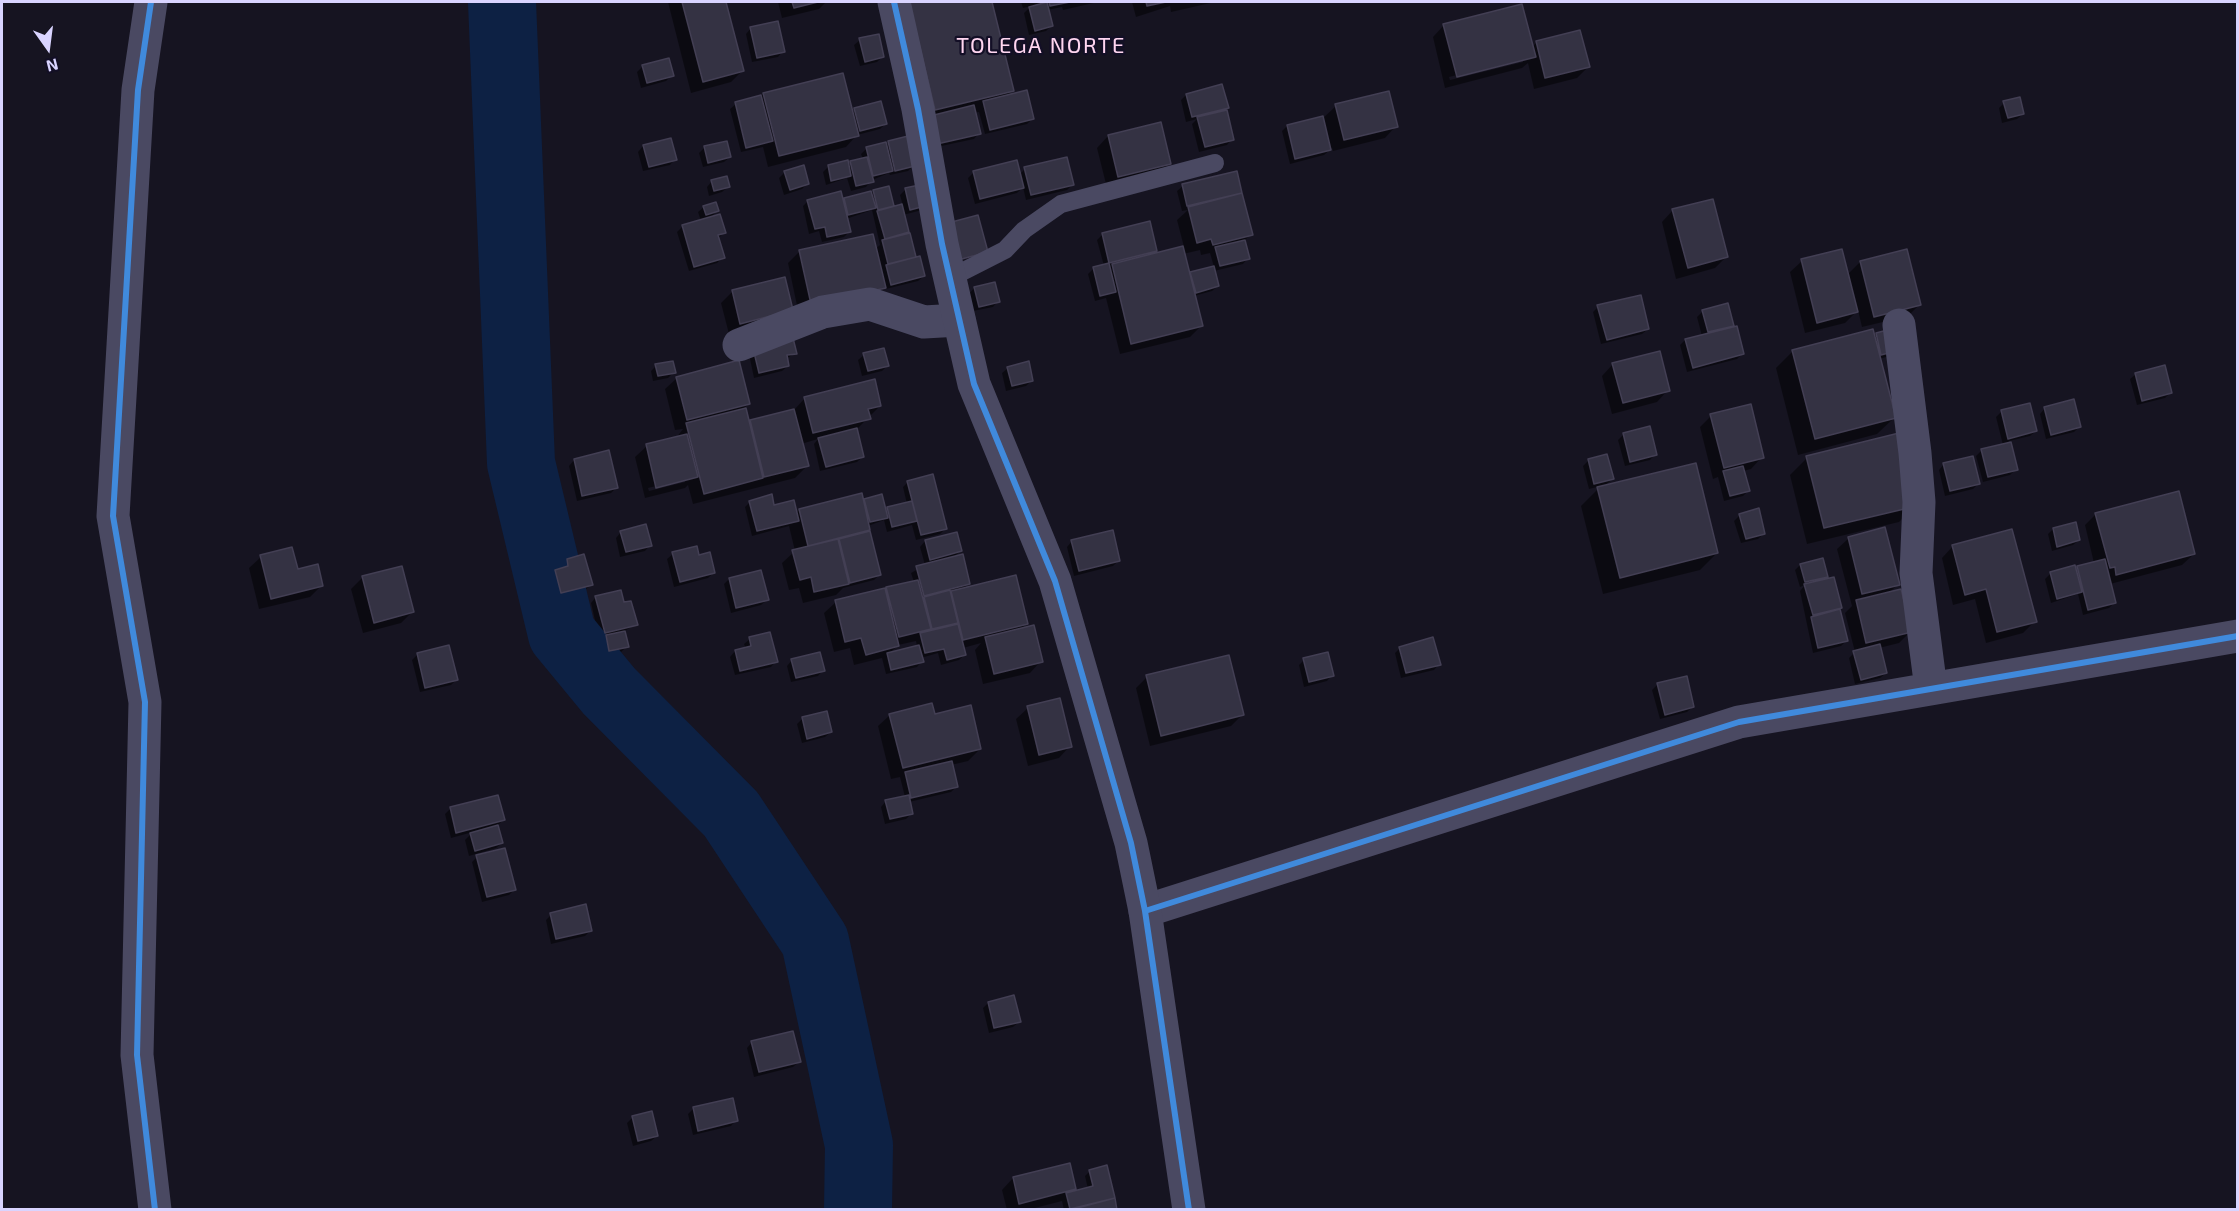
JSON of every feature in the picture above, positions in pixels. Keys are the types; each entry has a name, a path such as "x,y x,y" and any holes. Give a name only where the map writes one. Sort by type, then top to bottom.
{"street":[{"path":"151,2 138,90 113,516 145,702 137,1055 155,1209"},
{"path":"894,2 974,384 1055,581 1131,843 1145,910 1189,1209"},
{"path":"739,345 823,312 870,304 924,322 959,320"},
{"path":"1899,325 1915,453 1918,502 1916,573 1930,689"},
{"path":"1145,910 1739,722 2238,636"}],"lane":[{"path":"950,278 1005,250 1024,230 1061,204 1215,163"}],"building":[{"path":"682,2 726,2 744,71 703,82"},
{"path":"792,2 818,2 794,8"},
{"path":"909,2 992,2 1014,91 935,110"},
{"path":"1047,2 1053,26 1035,31 1029,7"},
{"path":"1049,2 1070,2 1050,6"},
{"path":"1146,2 1166,2 1147,6"},
{"path":"1522,4 1536,57 1457,77 1443,24"},
{"path":"778,21 785,52 757,58 750,27"},
{"path":"1580,30 1590,67 1545,78 1536,41"},
{"path":"879,34 884,57 865,62 859,38"},
{"path":"669,58 674,76 647,83 642,65"},
{"path":"843,73 859,136 779,156 763,93"},
{"path":"1222,84 1229,108 1192,117 1186,94"},
{"path":"1027,90 1034,119 990,130 983,101"},
{"path":"1389,91 1398,127 1344,140 1335,104"},
{"path":"761,95 773,141 746,148 735,102"},
{"path":"2020,97 2024,114 2008,118 2003,101"},
{"path":"881,101 887,124 860,131 854,108"},
{"path":"974,105 981,134 937,144 930,116"},
{"path":"1227,110 1234,140 1205,147 1197,117"},
{"path":"1323,116 1331,150 1295,159 1287,125"},
{"path":"1161,122 1171,164 1118,177 1108,135"},
{"path":"908,136 915,166 895,171 888,141"},
{"path":"671,138 677,160 649,167 643,145"},
{"path":"727,141 731,157 708,163 704,146"},
{"path":"886,142 893,171 873,176 866,147"},
{"path":"867,157 874,182 856,186 850,161"},
{"path":"1067,157 1074,185 1031,195 1024,167"},
{"path":"848,160 851,176 831,181 828,165"},
{"path":"1017,160 1024,188 980,199 973,171"},
{"path":"804,165 809,184 790,190 784,171"},
{"path":"1237,171 1242,193 1187,206 1182,184"},
{"path":"727,176 730,187 714,191 711,180"},
{"path":"924,184 929,205 910,210 905,188"},
{"path":"889,186 894,206 878,210 873,190"},
{"path":"841,191 851,232 827,237 825,227 815,229 807,200"},
{"path":"871,191 876,208 848,215 844,198"},
{"path":"1242,193 1253,235 1213,245 1211,239 1197,243 1188,207"},
{"path":"1713,199 1728,257 1688,268 1672,209"},
{"path":"716,202 719,211 706,215 703,206"},
{"path":"902,204 909,232 885,239 877,211"},
{"path":"720,214 726,233 718,235 725,258 694,267 682,225"},
{"path":"978,215 988,252 958,260 948,223"},
{"path":"1150,221 1157,251 1109,263 1102,233"},
{"path":"910,233 916,257 888,264 882,240"},
{"path":"873,234 886,288 811,304 799,250"},
{"path":"1245,240 1250,259 1220,266 1215,247"},
{"path":"1183,246 1203,326 1131,344 1112,264"},
{"path":"1842,249 1858,312 1817,323 1801,259"},
{"path":"1907,249 1921,305 1874,317 1860,261"},
{"path":"920,256 925,276 891,285 886,265"},
{"path":"1109,263 1116,292 1100,296 1093,267"},
{"path":"1214,266 1219,286 1196,293 1190,272"},
{"path":"785,277 793,310 740,324 732,290"},
{"path":"995,282 1000,302 979,307 974,287"},
{"path":"1641,295 1649,329 1607,340 1597,305"},
{"path":"1728,303 1734,326 1708,332 1702,310"},
{"path":"1737,326 1744,354 1693,368 1685,339"},
{"path":"1895,328 1900,350 1881,355 1876,333"},
{"path":"1873,329 1896,418 1815,439 1792,350"},
{"path":"793,338 797,354 787,355 789,366 759,373 753,348"},
{"path":"884,348 889,366 868,371 863,353"},
{"path":"1660,351 1670,391 1623,403 1612,363"},
{"path":"739,360 750,404 687,420 676,377"},
{"path":"673,361 676,373 658,376 655,364"},
{"path":"1029,361 1033,381 1012,386 1007,367"},
{"path":"2165,365 2172,393 2142,401 2135,373"},
{"path":"875,379 881,406 868,409 871,419 813,433 804,397"},
{"path":"2074,399 2081,427 2051,435 2044,407"},
{"path":"2030,403 2037,431 2008,439 2001,410"},
{"path":"1751,404 1764,458 1724,468 1710,414"},
{"path":"746,408 763,478 704,494 686,423"},
{"path":"794,409 809,466 764,477 750,420"},
{"path":"1650,426 1657,455 1630,462 1623,433"},
{"path":"857,428 864,457 826,467 818,438"},
{"path":"1899,433 1917,506 1824,528 1806,456"},
{"path":"687,434 698,477 656,488 646,444"},
{"path":"2011,442 2018,470 1988,477 1981,449"},
{"path":"609,450 618,488 582,496 574,459"},
{"path":"1607,454 1614,479 1594,484 1588,459"},
{"path":"1973,456 1980,484 1950,491 1943,463"},
{"path":"1696,463 1718,553 1620,578 1597,487"},
{"path":"1743,466 1750,491 1730,496 1723,471"},
{"path":"933,474 947,529 921,535 907,481"},
{"path":"2179,491 2195,554 2116,575 2115,567 2110,568 2095,513"},
{"path":"862,493 870,530 808,546 799,509"},
{"path":"772,494 774,505 794,500 799,521 757,531 749,501"},
{"path":"882,494 888,518 870,522 864,499"},
{"path":"912,501 917,521 892,527 887,507"},
{"path":"1759,508 1765,534 1746,539 1739,514"},
{"path":"2076,522 2080,540 2057,547 2053,528"},
{"path":"646,524 652,546 626,552 620,531"},
{"path":"1885,527 1900,585 1862,594 1848,537"},
{"path":"2012,529 2037,622 1997,632 1986,589 1965,595 1952,545"},
{"path":"1113,530 1120,561 1079,571 1071,540"},
{"path":"870,531 881,575 850,583 839,539"},
{"path":"957,532 962,551 930,560 925,540"},
{"path":"838,539 849,584 814,592 811,577 800,580 792,550"},
{"path":"697,546 699,555 710,552 715,573 680,582 672,552"},
{"path":"292,547 298,569 318,564 323,586 271,599 260,555"},
{"path":"584,554 593,585 561,593 555,570 568,566 567,559"},
{"path":"963,554 970,584 924,596 916,566"},
{"path":"1823,558 1828,577 1805,582 1800,564"},
{"path":"2105,559 2116,603 2088,610 2077,566"},
{"path":"2075,565 2082,592 2057,599 2050,572"},
{"path":"402,566 414,612 374,623 362,576"},
{"path":"761,570 769,600 736,608 729,578"},
{"path":"1016,575 1028,624 963,640 951,591"},
{"path":"1834,577 1842,608 1813,615 1804,584"},
{"path":"918,580 931,629 899,637 886,587"},
{"path":"885,588 899,646 866,655 861,638 845,642 835,600"},
{"path":"1901,589 1912,632 1866,643 1856,600"},
{"path":"621,590 624,602 631,601 638,625 605,633 595,596"},
{"path":"950,590 958,623 932,629 924,597"},
{"path":"1840,609 1848,641 1818,648 1811,617"},
{"path":"958,624 966,655 947,660 944,649 925,653 920,633"},
{"path":"1034,625 1043,662 994,674 985,637"},
{"path":"625,631 629,647 609,651 606,635"},
{"path":"770,632 778,662 740,671 735,650 751,646 749,637"},
{"path":"1433,637 1441,665 1406,673 1399,647"},
{"path":"1880,644 1887,673 1861,680 1853,651"},
{"path":"449,645 458,680 425,688 417,653"},
{"path":"919,645 924,662 891,670 887,653"},
{"path":"820,652 825,671 796,678 791,659"},
{"path":"1328,652 1334,676 1309,682 1303,658"},
{"path":"1229,655 1244,715 1161,736 1146,675"},
{"path":"1687,676 1694,707 1665,715 1657,683"},
{"path":"1060,698 1072,747 1039,755 1027,706"},
{"path":"932,703 935,714 971,705 981,749 903,768 889,714"},
{"path":"827,711 832,732 807,739 802,717"},
{"path":"952,761 958,787 911,798 905,772"},
{"path":"498,795 505,820 456,833 450,807"},
{"path":"909,795 913,814 890,819 885,800"},
{"path":"498,825 503,843 475,851 470,833"},
{"path":"505,848 516,890 487,897 476,855"},
{"path":"586,904 592,931 556,939 550,913"},
{"path":"1014,995 1021,1022 994,1028 988,1002"},
{"path":"793,1031 801,1062 759,1072 751,1041"},
{"path":"733,1098 738,1121 698,1131 693,1107"},
{"path":"652,1111 658,1136 638,1141 632,1116"},
{"path":"1070,1163 1076,1189 1019,1204 1013,1177"},
{"path":"1107,1165 1115,1198 1070,1209 1066,1193 1093,1186 1089,1170"},
{"path":"1115,1198 1117,1210 1070,1210"}],"waterway":[{"path":"502,2 521,463 562,634 609,691 731,814 815,941 859,1145 858,1210"}],"cycle path":[{"path":"151,2 138,90 113,516 145,702 137,1055 155,1210"},
{"path":"894,2 918,109 942,244 974,384 1055,581 1131,843 1145,911 1189,1210"},
{"path":"1145,911 1739,722 2238,636"}],"district":[{"name":"TOLEGA NORTE","path":"1041,46"}]}
